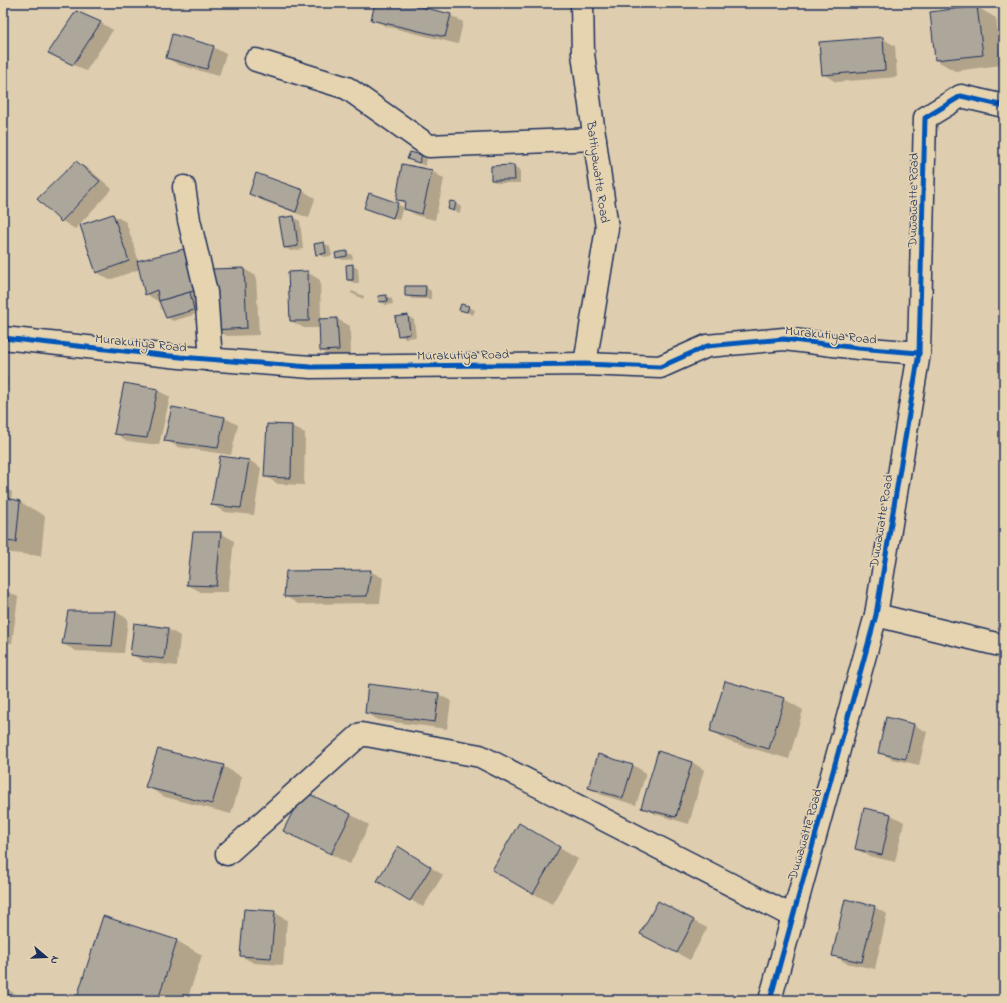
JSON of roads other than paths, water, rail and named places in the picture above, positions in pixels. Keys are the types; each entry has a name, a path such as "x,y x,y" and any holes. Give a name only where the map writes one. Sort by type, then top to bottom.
{"street":[{"name":"Battiyawatte Road","path":"582,3 583,54 607,228 586,364"},
{"path":"256,60 347,88 429,146 595,139"},
{"name":"Duwawatte Road","path":"770,1000 876,615 919,354 925,118 961,96 1004,106"},
{"path":"184,187 189,220 206,292 211,360"},
{"name":"Murakutiya Road","path":"3,338 211,360 311,367 586,364 660,367 707,346 784,339 919,354"},
{"path":"876,615 1004,646"},
{"path":"227,854 361,734 480,756 792,916"}]}
